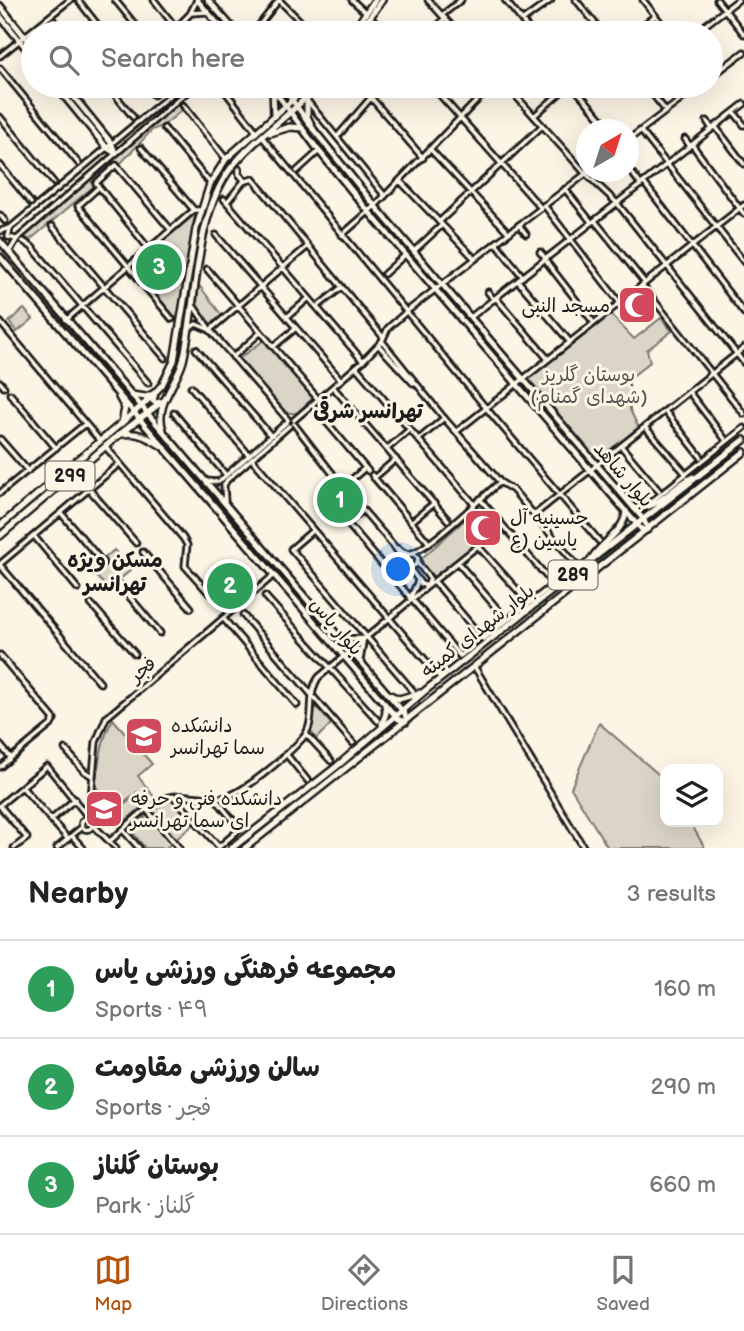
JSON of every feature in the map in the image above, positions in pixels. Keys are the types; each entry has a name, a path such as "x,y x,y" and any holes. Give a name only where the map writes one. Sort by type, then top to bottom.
{"main road":[{"path":"197,0 215,21"},
{"path":"208,0 226,21"},
{"path":"365,21 375,0"},
{"path":"363,21 382,0"},
{"path":"0,6 21,31"},
{"path":"0,16 20,40"},
{"path":"67,98 107,148 115,153"},
{"path":"76,98 112,144 115,153"},
{"path":"274,98 274,117"},
{"name":"بلوار شاهد","path":"281,98 318,151 405,255 641,529 648,530 638,509 597,465 375,206 291,98"},
{"name":"299","path":"0,527 155,393 174,360 197,210 226,159 296,98"},
{"path":"307,98 307,116 313,129"},
{"name":"299","path":"0,536 105,446 164,400 182,367 204,231 218,190 234,165 307,98"},
{"path":"265,136 290,127 302,128"},
{"path":"0,241 141,406"},
{"name":"بلوار یاس","path":"0,257 398,719 406,722"},
{"path":"131,395 146,397 155,393"},
{"path":"155,393 152,399 155,403 164,400"},
{"path":"119,397 125,408 121,423"},
{"path":"163,430 159,417 164,400"},
{"name":"بلوار یاس","path":"141,406 400,709 406,722"},
{"path":"120,434 140,434 165,448"},
{"name":"بلوار شهدای کمیته","path":"232,848 336,767 400,709 744,440"},
{"name":"بلوار شهدای کمیته","path":"245,848 744,452"},
{"path":"638,509 651,506 686,480 699,475"},
{"path":"589,562 601,544 622,525 626,511"},
{"path":"274,575 281,569"},
{"path":"340,638 364,638 359,655 361,663"},
{"path":"387,694 402,699 426,690"},
{"path":"379,730 384,721 385,704"}],"street":[{"path":"44,21 70,0"},
{"path":"78,0 95,21"},
{"path":"115,0 131,21"},
{"path":"154,0 170,21"},
{"path":"190,14 197,0"},
{"path":"262,21 279,0 300,21"},
{"path":"352,0 374,21"},
{"path":"428,0 447,21"},
{"path":"440,21 461,0"},
{"path":"505,0 522,21 551,0"},
{"path":"576,0 593,21"},
{"path":"643,0 659,21"},
{"path":"717,0 744,34"},
{"path":"711,21 738,0"},
{"path":"183,21 195,11 207,12"},
{"path":"648,21 655,16"},
{"path":"0,56 20,40"},
{"path":"723,68 744,52"},
{"path":"0,68 21,94"},
{"path":"25,98 79,164"},
{"path":"118,98 133,117"},
{"path":"0,231 10,228 167,98"},
{"path":"9,252 18,239 180,98"},
{"path":"230,98 256,131"},
{"path":"307,98 309,104 385,196"},
{"path":"337,137 370,98"},
{"path":"372,98 423,158"},
{"path":"443,98 501,164 543,206 620,303"},
{"path":"342,235 369,212 480,98"},
{"path":"518,98 576,161"},
{"path":"534,116 556,98"},
{"path":"582,98 601,119"},
{"path":"656,98 666,111"},
{"path":"683,98 641,131 744,262"},
{"path":"471,317 744,104"},
{"path":"183,105 226,159"},
{"path":"734,112 744,125"},
{"path":"0,117 54,183"},
{"path":"707,121 744,164"},
{"path":"414,251 471,192 542,126"},
{"path":"164,128 211,184"},
{"path":"265,136 342,235 599,541"},
{"path":"685,139 742,207 744,214"},
{"path":"66,320 197,210 141,148"},
{"path":"430,150 509,233"},
{"path":"297,171 318,151"},
{"path":"0,165 31,203"},
{"path":"149,249 96,183 116,165 171,230"},
{"path":"239,169 239,174 245,181"},
{"path":"363,361 226,200 245,181 253,179 342,287 419,389 500,482 513,490 580,569"},
{"path":"205,481 218,482 227,477 356,368 381,341 388,328 406,312 576,180"},
{"path":"400,181 475,259"},
{"path":"639,181 744,313"},
{"path":"597,182 668,265 744,363"},
{"path":"99,187 78,205 172,320"},
{"path":"565,189 644,284 744,414"},
{"path":"456,432 742,207"},
{"path":"0,215 5,221"},
{"path":"519,225 526,234"},
{"path":"52,226 165,358"},
{"path":"10,228 8,237 18,239"},
{"path":"216,235 341,380"},
{"path":"23,241 32,247 148,383"},
{"path":"496,243 570,342"},
{"path":"210,330 309,246"},
{"path":"540,252 594,323"},
{"path":"384,274 405,255"},
{"path":"207,269 318,399"},
{"path":"317,307 342,287"},
{"path":"488,292 548,359"},
{"path":"287,317 309,298"},
{"path":"193,305 210,330 393,545 418,579 424,586 429,585"},
{"path":"0,322 100,441"},
{"path":"190,328 196,324 210,330"},
{"path":"273,347 296,328"},
{"path":"233,357 261,332"},
{"path":"534,515 744,348"},
{"path":"196,349 273,438"},
{"path":"356,368 474,504"},
{"path":"0,382 4,387"},
{"path":"191,387 439,676"},
{"path":"333,387 448,520"},
{"path":"689,392 725,439"},
{"path":"10,394 55,448"},
{"path":"312,405 429,543"},
{"path":"665,411 701,457"},
{"path":"174,412 227,477"},
{"path":"418,440 444,418"},
{"path":"0,493 86,424"},
{"path":"645,427 685,474"},
{"path":"638,509 744,428"},
{"path":"387,449 410,430"},
{"path":"0,439 28,471"},
{"path":"105,446 183,538 187,545 185,566 209,593"},
{"path":"621,446 659,491"},
{"path":"343,487 396,459"},
{"path":"100,683 0,565 119,464"},
{"path":"226,505 223,496 227,477"},
{"path":"407,564 406,558 410,554 429,543 500,482"},
{"path":"89,489 136,543"},
{"path":"480,499 552,584"},
{"path":"411,522 434,503"},
{"path":"363,510 346,523 460,656 472,646"},
{"path":"61,513 103,563"},
{"path":"313,530 291,549 364,638 412,691"},
{"path":"34,536 78,589"},
{"path":"407,564 413,566 429,543"},
{"path":"393,545 417,560 430,579 429,585"},
{"path":"110,841 160,800 174,797 215,798 237,794 306,734 316,681 476,546 481,548 528,603"},
{"path":"143,552 191,608"},
{"path":"458,563 507,620"},
{"path":"435,582 484,639 566,572"},
{"name":"فجر","path":"89,819 96,742 106,719 274,575"},
{"path":"411,599 418,579"},
{"path":"118,583 160,633"},
{"path":"265,596 378,722"},
{"path":"91,604 135,654"},
{"path":"243,615 353,743"},
{"path":"223,618 297,705"},
{"path":"0,655 54,719 51,725 0,767"},
{"path":"474,666 584,848"},
{"path":"306,734 331,761"},
{"path":"0,745 11,758"},
{"path":"65,749 84,771 92,776"},
{"path":"286,754 308,781"},
{"path":"14,848 27,838 0,806 47,766 93,825 116,848"},
{"path":"22,786 51,820 83,848"},
{"path":"174,797 219,847 240,829 215,798"},
{"path":"51,820 75,799"},
{"path":"146,810 179,848"},
{"path":"57,848 82,827 83,821 89,819"},
{"path":"82,827 88,830 93,825"},
{"path":"123,830 139,848"}],"green space":[{"path":"177,104 182,110 164,125 152,130 120,164 30,240 24,236 116,154"},
{"path":"195,214 177,323 130,269"},
{"path":"199,285 223,317 215,323 207,322 198,309"},
{"path":"24,309 33,319 17,332 9,322"},
{"name":"بوستان گلریز (شهدای گمنام)","path":"611,315 634,339 661,318 672,331 647,350 650,362 630,378 630,410 639,428 597,460 528,379"},
{"path":"264,340 313,398 297,413 285,413 239,359"},
{"path":"478,508 483,508 488,515 471,532 478,541 437,576 433,576 423,565 422,558"},
{"path":"114,550 131,570 108,589 91,570"},
{"path":"230,575 241,587 221,603 206,585 213,579 218,585"},
{"path":"315,705 331,724 316,739 311,731"},
{"path":"113,719 152,764 138,776 154,797 148,803 137,792 115,809 95,786 103,743"},
{"path":"599,723 660,776 660,827 693,827 705,848 608,848 571,788"},
{"path":"137,794 145,804 126,820 118,810"},
{"path":"174,799 194,824 166,848 145,848 131,830 156,809"}],"place":[{"name":"بوستان گلناز","path":"159,267"},
{"name":"مسجد النبی","path":"637,305"},
{"name":"مجموعه فرهنگی ورزشی یاس","path":"340,500"},
{"name":"حسینیه آل یاسین (ع","path":"483,528"},
{"name":"سالن ورزشی مقاومت","path":"230,586"},
{"name":"دانشکده سما تهرانسر","path":"144,736"},
{"name":"دانشکده فنی و حرفه ای سما تهرانسر","path":"104,809"}],"district":[{"name":"تهرانسر شرقی","path":"368,411"},
{"name":"مسکن ویژه تهرانسر","path":"115,572"}]}
